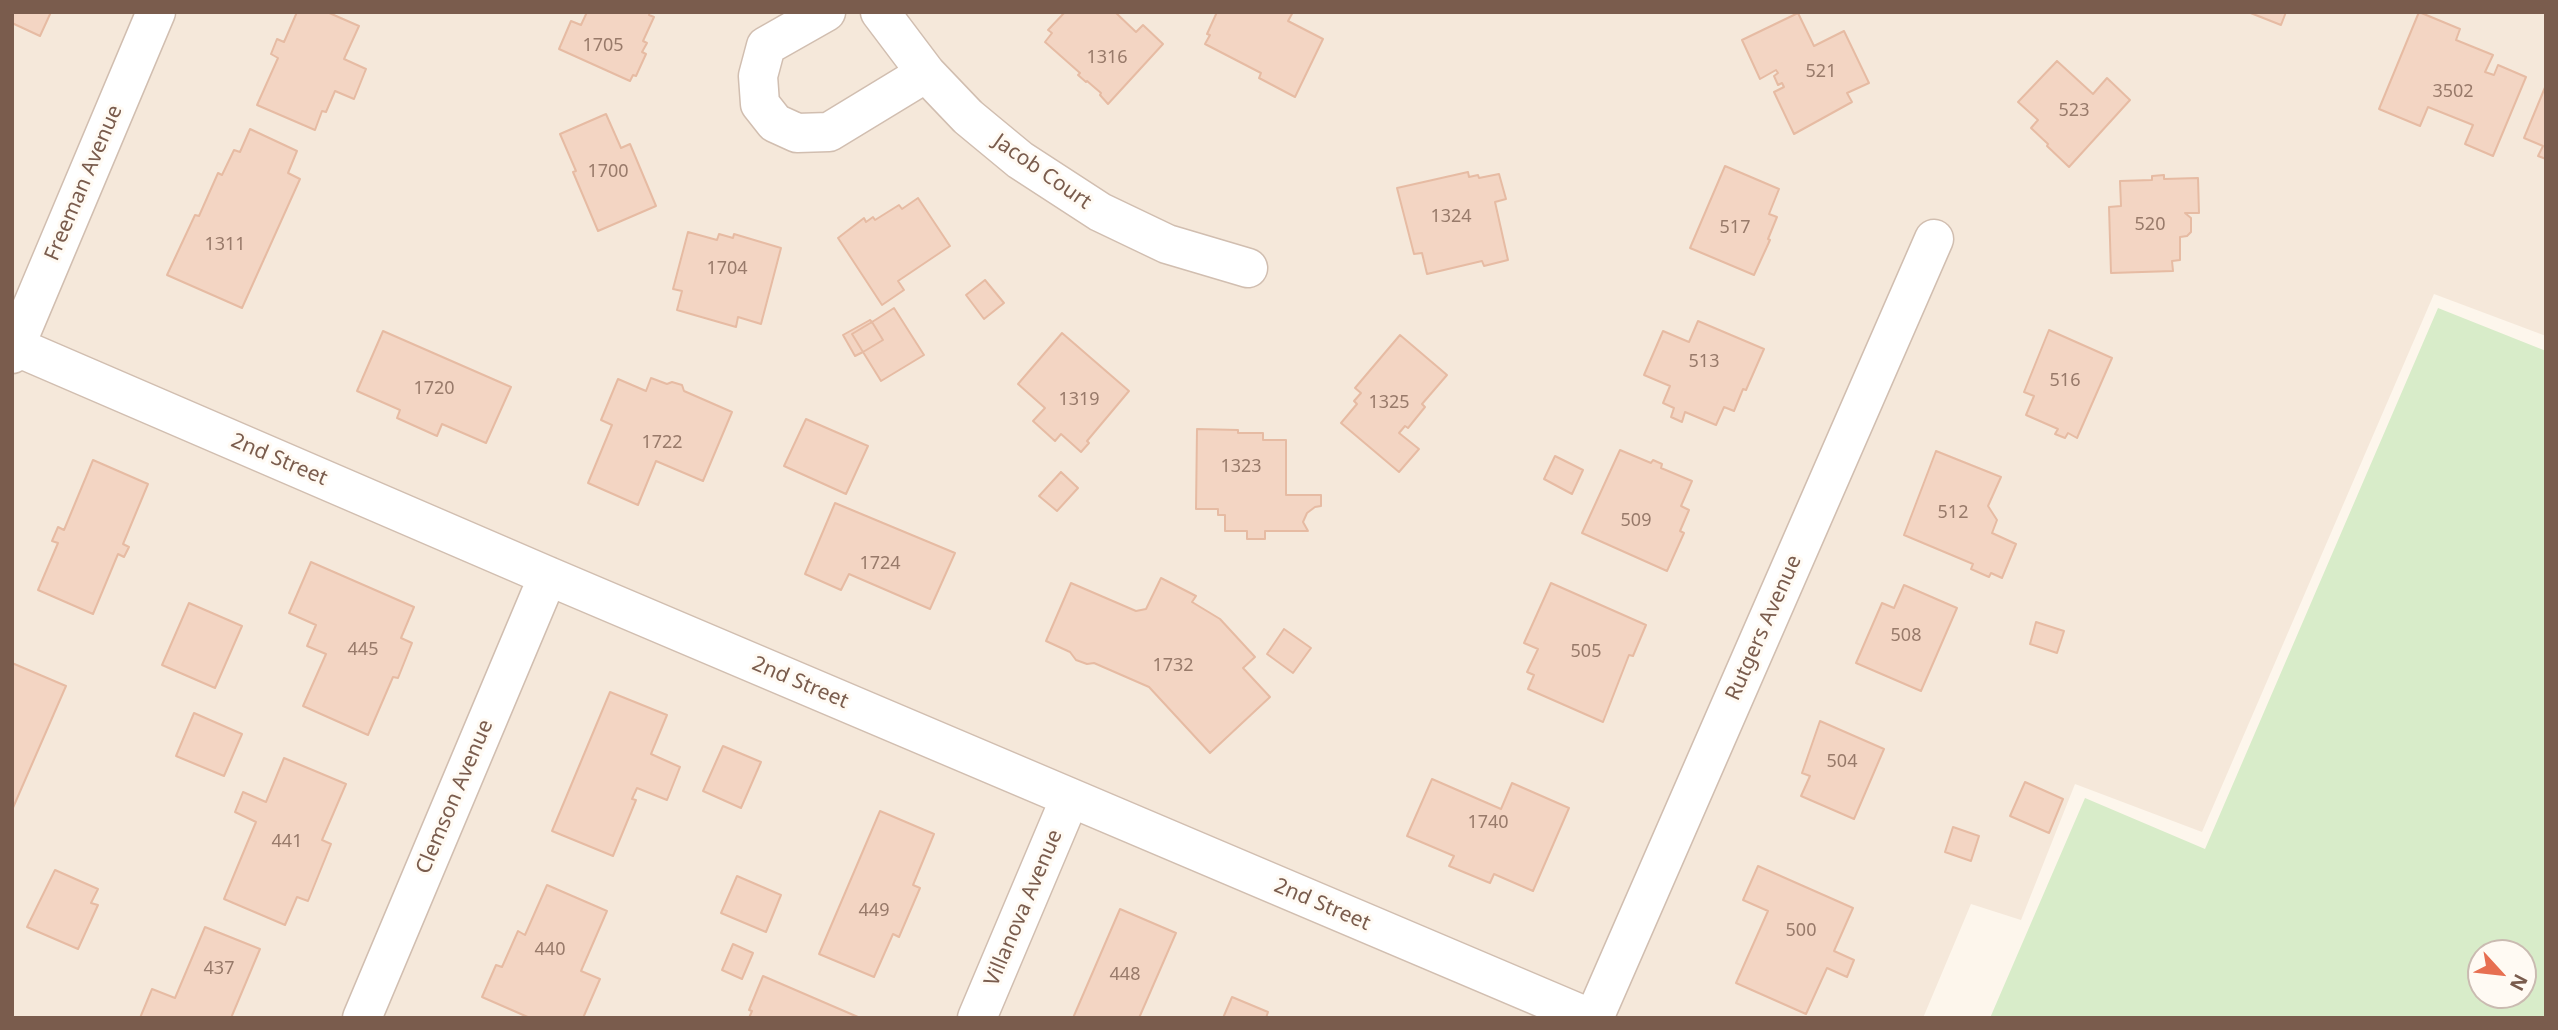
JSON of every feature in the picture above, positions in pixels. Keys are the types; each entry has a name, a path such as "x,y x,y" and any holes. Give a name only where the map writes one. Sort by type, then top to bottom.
{"street":[{"name":"Freeman Avenue","path":"13,349 156,12"},
{"path":"825,12 766,46 758,76 760,104 775,123 797,133 829,132 926,73"},
{"name":"Jacob Court","path":"880,12 926,73 968,117 1020,160 1100,212 1167,244 1248,268"},
{"name":"Rutgers Avenue","path":"1592,1018 1934,239"},
{"name":"2nd Street","path":"13,349 1592,1018"},
{"name":"Clemson Avenue","path":"362,1018 548,576"},
{"name":"Villanova Avenue","path":"977,1018 1070,799"}],"shaded area":[{"path":"12,12 2546,12 2546,336 2434,294 2202,832 2075,784 2021,920 1971,904 1923,1018 12,1018"}],"green space":[{"path":"2438,308 2546,351 2546,1018 1990,1018 2085,798 2205,849"}],"building":[{"path":"12,12 51,12 40,36 12,23"},
{"path":"297,12 327,12 359,26 344,59 366,69 354,99 335,91 326,112 322,111 315,130 257,105 278,58 271,54 277,39 284,42"},
{"path":"587,12 650,12 649,15 654,17 643,41 647,43 642,52 646,54 636,76 633,75 630,81 559,49 571,21 581,25"},
{"path":"1065,12 1115,12 1136,32 1143,25 1163,44 1108,104 1101,93 1078,75 1080,73 1045,42 1052,33 1048,30"},
{"path":"1217,12 1293,12 1288,21 1323,39 1295,97 1259,78 1261,73 1205,44"},
{"path":"2248,12 2286,12 2281,25"},
{"path":"2419,12 2460,29 2456,40 2493,55 2485,72 2494,75 2498,65 2526,77 2493,156 2465,144 2473,125 2428,107 2420,126 2379,109"},
{"path":"1798,13 1814,46 1844,31 1869,83 1847,93 1852,102 1794,134 1774,92 1784,87 1782,83 1778,85 1774,76 1778,73 1776,70 1760,79 1742,40"},
{"path":"2057,61 2093,94 2107,78 2130,100 2069,167 2031,128 2038,120 2018,102"},
{"path":"2546,85 2546,159 2538,156 2543,146 2524,138"},
{"path":"606,114 621,148 630,144 656,206 598,231 560,134"},
{"path":"250,129 297,151 288,173 300,179 242,308 167,275 195,215 199,216 218,173 222,175 234,150 240,152"},
{"path":"1725,166 1779,189 1769,214 1777,217 1754,275 1690,248"},
{"path":"1468,172 1469,177 1478,175 1479,178 1499,174 1506,199 1495,202 1508,260 1484,266 1482,261 1427,274 1422,253 1414,254 1397,188"},
{"path":"2164,175 2164,179 2198,178 2199,213 2185,213 2191,218 2191,232 2180,237 2180,260 2172,261 2173,271 2111,273 2109,207 2121,206 2120,181 2152,180 2152,176"},
{"path":"918,198 950,246 898,281 904,290 882,305 838,238 864,218 866,222 873,217 875,220 899,205 902,209"},
{"path":"688,232 717,240 719,234 733,238 734,234 781,248 761,324 738,317 736,327 677,310 682,291 673,289"},
{"path":"985,280 1004,303 984,319 966,295"},
{"path":"894,308 924,355 881,381 863,352 883,340 872,322"},
{"path":"870,320 872,322 852,334 863,352 855,356 843,335"},
{"path":"1698,321 1764,349 1734,411 1724,407 1716,425 1685,412 1682,422 1671,417 1674,408 1663,403 1670,386 1644,375 1663,331 1689,342"},
{"path":"872,322 883,340 863,352 852,334"},
{"path":"2049,330 2112,358 2077,438 2068,433 2065,438 2055,434 2058,429 2026,415 2034,396 2024,392"},
{"path":"383,331 511,387 486,443 442,424 437,436 397,418 400,410 357,391"},
{"path":"1062,333 1129,391 1081,452 1061,434 1055,441 1033,421 1045,408 1018,384"},
{"path":"1400,335 1447,375 1422,404 1425,407 1408,428 1405,426 1399,433 1419,449 1399,472 1341,423 1357,404 1354,401 1361,393 1355,388"},
{"path":"651,378 667,384 672,382 682,385 684,391 732,412 703,481 656,461 638,505 588,483 612,425 601,420 618,379 646,391"},
{"path":"806,419 868,446 846,494 784,466"},
{"path":"1197,429 1263,433 1263,440 1286,440 1286,495 1321,495 1321,506 1307,513 1303,522 1308,531 1265,531 1265,539 1247,539 1247,531 1225,531 1225,515 1218,515 1218,509 1196,509"},
{"path":"1620,450 1651,463 1653,460 1662,464 1661,468 1692,481 1681,506 1689,510 1680,531 1684,533 1667,571 1582,533"},
{"path":"1936,451 2001,477 1988,506 1997,520 1992,533 2016,544 2002,578 1991,573 1989,577 1971,569 1973,564 1904,535"},
{"path":"1555,456 1583,470 1572,494 1544,479"},
{"path":"93,460 148,484 123,544 129,547 124,557 118,554 93,614 38,590 58,543 52,541 58,527 64,530"},
{"path":"1061,472 1078,488 1057,511 1039,496"},
{"path":"835,503 955,553 930,609 849,574 841,590 805,574"},
{"path":"311,562 414,607 401,638 412,643 398,678 393,677 368,735 303,706 326,654 307,646 316,625 289,613"},
{"path":"1161,578 1196,596 1192,602 1220,619 1255,657 1243,668 1270,697 1210,753 1149,687 1094,663 1087,664 1076,660 1070,652 1046,641 1071,583 1136,611 1146,609"},
{"path":"1551,583 1646,625 1633,656 1629,655 1603,722 1528,689 1534,675 1527,672 1538,649 1524,643"},
{"path":"1904,585 1957,608 1921,691 1856,663 1882,603 1894,608"},
{"path":"189,603 242,626 215,688 162,665"},
{"path":"2036,622 2064,631 2057,653 2030,644"},
{"path":"1284,629 1311,648 1293,673 1267,654"},
{"path":"12,663 66,686 12,810"},
{"path":"610,692 667,715 651,754 680,767 667,800 637,788 632,799 636,800 613,856 552,831"},
{"path":"194,713 242,734 224,776 176,756"},
{"path":"1820,721 1884,749 1854,819 1801,796 1810,776 1802,773"},
{"path":"723,746 761,762 741,808 703,791"},
{"path":"284,758 346,784 322,840 331,844 308,901 297,897 285,925 224,899 256,822 235,812 243,792 266,802"},
{"path":"1432,779 1501,809 1512,783 1569,808 1533,891 1494,874 1490,883 1449,866 1454,856 1407,836"},
{"path":"2025,782 2063,799 2049,833 2010,816"},
{"path":"880,811 934,834 913,885 920,888 899,937 893,934 874,977 819,954"},
{"path":"1953,827 1979,836 1971,861 1945,852"},
{"path":"1758,866 1853,908 1834,951 1854,960 1847,977 1827,968 1806,1014 1736,983 1768,911 1743,900"},
{"path":"55,870 98,889 91,903 98,905 78,949 27,927"},
{"path":"737,876 781,895 766,932 721,913"},
{"path":"547,885 607,911 581,971 600,979 583,1018 530,1018 482,997 496,965 502,967 518,931 525,935"},
{"path":"1120,909 1176,933 1139,1018 1073,1018"},
{"path":"205,927 260,949 231,1018 140,1018 152,989 175,998"},
{"path":"733,944 753,953 742,979 722,970"},
{"path":"763,976 858,1018 749,1018 752,1011 749,1010"},
{"path":"1232,997 1268,1012 1266,1018 1223,1018"}]}
